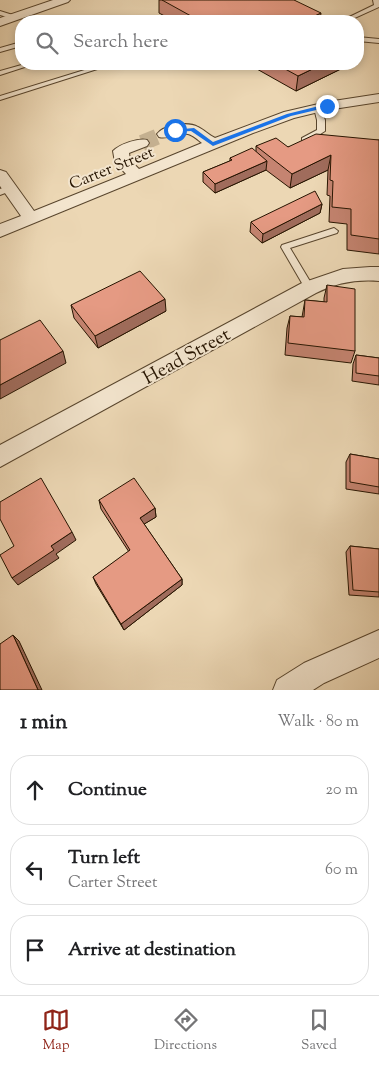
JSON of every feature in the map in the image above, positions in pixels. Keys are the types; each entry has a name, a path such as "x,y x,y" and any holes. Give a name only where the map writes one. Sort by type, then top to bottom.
{"street":[{"path":"20,15 64,0"},
{"path":"0,22 14,17"},
{"name":"Carter Street","path":"0,231 289,115 317,108 379,98"},
{"path":"164,134 175,130 192,129 213,144"},
{"path":"137,175 122,162 121,151 142,143"},
{"path":"0,175 5,190 31,218"},
{"name":"Head Street","path":"0,457 309,288 330,278 366,272 379,274"},
{"path":"287,690 314,673 379,644"}],"lane":[{"path":"357,15 377,6 376,0"},
{"path":"0,14 14,17"},
{"path":"364,40 379,41"},
{"path":"0,50 15,46"},
{"path":"0,73 15,68"},
{"path":"0,98 91,70"},
{"path":"294,145 321,130 321,120 317,108"},
{"path":"309,288 285,247 334,231"}],"building":[{"path":"162,0 294,0 321,13 317,15 189,15"},
{"path":"287,70 310,70 298,76"},
{"path":"316,134 379,140 379,239 351,235 351,209 332,207 331,155 292,174 256,146 276,138 288,147"},
{"path":"252,148 267,161 215,184 203,172 232,160 230,158"},
{"path":"315,191 322,204 263,234 251,222"},
{"path":"140,271 165,299 95,336 71,305"},
{"path":"327,285 355,289 355,351 288,343 290,316 304,317 305,300 327,302"},
{"path":"40,320 63,351 0,385 0,340"},
{"path":"356,355 379,358 379,376 356,373"},
{"path":"350,454 379,459 379,487 350,482"},
{"path":"41,478 72,532 51,546 54,550 12,578 0,555 14,546 0,519 0,502"},
{"path":"134,478 155,508 140,518 182,579 121,624 93,577 130,550 99,500"},
{"path":"350,546 379,549 379,592 353,590"},
{"path":"13,635 38,690 0,690 0,644"}],"tunnel":[{"path":"142,143 164,134"}],"route":[{"path":"175,130 192,129 213,144 289,115 327,106"}]}
